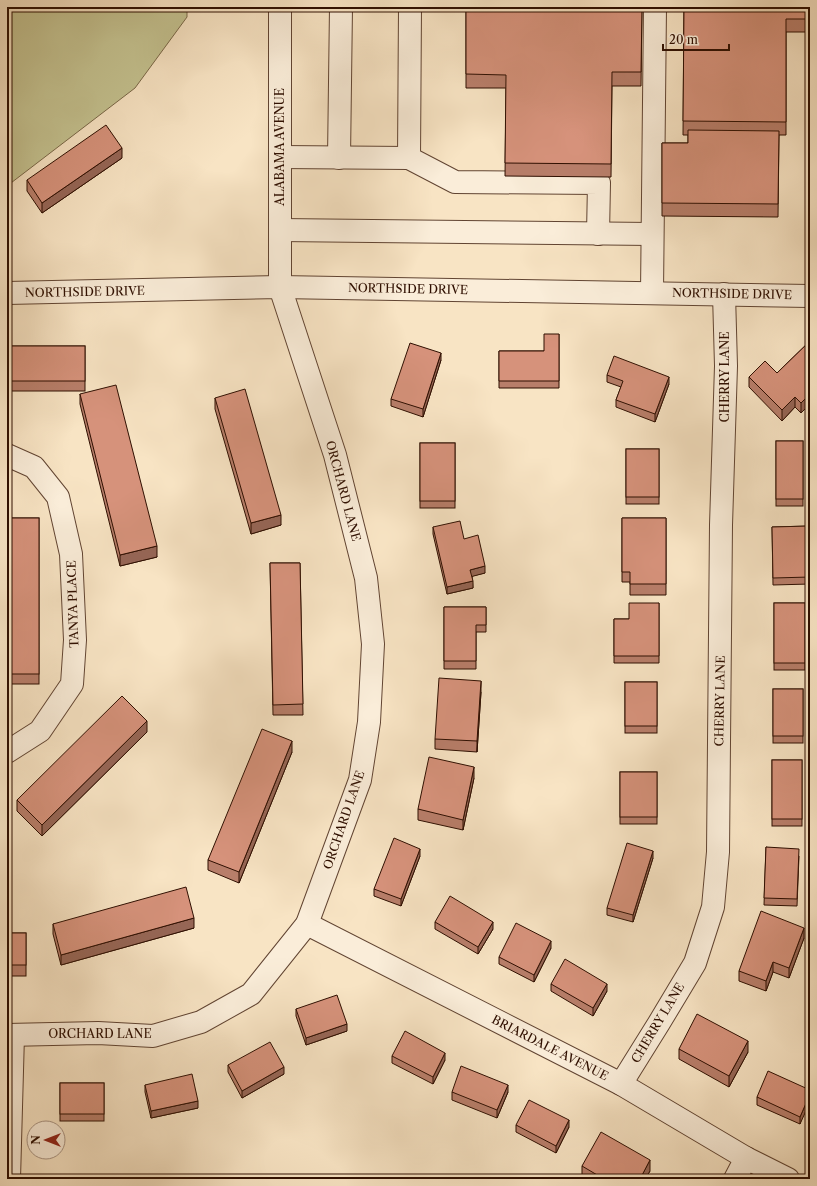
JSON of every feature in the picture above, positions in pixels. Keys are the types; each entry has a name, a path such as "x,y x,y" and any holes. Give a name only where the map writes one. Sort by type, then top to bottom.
{"street":[{"name":"ALABAMA AVENUE","path":"280,7 280,287"},
{"path":"339,158 341,7"},
{"path":"409,158 410,7"},
{"path":"652,293 655,7"},
{"path":"280,158 409,158 455,182 599,183 598,234"},
{"path":"280,230 652,234"},
{"name":"NORTHSIDE DRIVE","path":"7,293 280,287 810,296"},
{"name":"ORCHARD LANE","path":"10,1035 98,1033 153,1036 202,1022 251,994 307,924 360,780 369,722 373,644 366,578 337,463 280,287"},
{"name":"CHERRY LANE","path":"621,1084 695,963 713,907 718,852 722,525 726,366 724,294"},
{"name":"TANYA PLACE","path":"7,455 34,467 58,497 71,554 75,640 72,684 40,731 7,752"},
{"name":"BRIARDALE AVENUE","path":"307,924 621,1084 746,1158 788,1179"},
{"path":"9,1179 10,1035"},
{"path":"735,1179 746,1158"}],"shaded area":[{"path":"7,7 187,7 187,17 135,88 7,186"}],"building":[{"path":"466,7 642,7 641,72 612,72 611,164 505,163 506,75 466,74"},
{"path":"684,7 810,7 810,19 786,19 786,122 683,121"},
{"path":"106,125 122,148 42,203 27,180"},
{"path":"688,130 779,131 778,204 662,203 662,143 688,143"},
{"path":"544,334 559,334 559,381 499,381 499,351 544,351"},
{"path":"810,341 810,394 801,403 795,397 782,410 749,377 765,361 777,373"},
{"path":"410,343 441,353 423,409 391,399"},
{"path":"7,346 85,346 85,381 7,381"},
{"path":"614,356 669,377 655,414 616,400 623,381 607,375"},
{"path":"116,385 157,546 120,555 80,394"},
{"path":"245,389 281,515 251,523 215,398"},
{"path":"776,441 803,441 803,499 776,499"},
{"path":"420,443 455,443 455,501 420,501"},
{"path":"626,449 659,449 659,497 626,497"},
{"path":"7,518 39,518 39,674 7,674"},
{"path":"622,518 666,518 666,584 630,584 630,572 622,572"},
{"path":"460,521 464,539 478,535 485,566 470,570 473,581 447,587 433,527"},
{"path":"809,526 810,577 773,578 772,527"},
{"path":"270,563 300,563 303,704 273,705"},
{"path":"629,603 659,603 659,656 614,656 614,619 629,619"},
{"path":"774,603 805,603 805,663 774,663"},
{"path":"444,607 486,607 486,625 476,625 476,661 444,661"},
{"path":"439,678 481,681 477,741 435,739"},
{"path":"625,682 657,682 657,726 625,726"},
{"path":"773,689 803,689 803,736 773,736"},
{"path":"122,696 147,721 42,825 17,800"},
{"path":"262,729 292,741 239,872 208,860"},
{"path":"429,757 474,767 463,820 418,809"},
{"path":"772,760 802,760 802,819 772,819"},
{"path":"620,772 657,772 657,817 620,817"},
{"path":"394,838 420,849 401,899 374,889"},
{"path":"627,843 653,851 633,915 607,908"},
{"path":"766,847 799,849 797,899 764,898"},
{"path":"186,887 194,918 61,955 53,924"},
{"path":"450,896 493,922 478,947 435,922"},
{"path":"761,911 804,928 789,968 773,962 766,981 739,971"},
{"path":"516,923 551,941 534,975 499,957"},
{"path":"7,933 26,933 26,965 7,965"},
{"path":"565,959 607,984 593,1008 551,984"},
{"path":"337,995 347,1024 306,1038 296,1009"},
{"path":"697,1014 748,1041 729,1076 679,1049"},
{"path":"405,1031 445,1053 433,1077 392,1056"},
{"path":"270,1042 284,1067 242,1091 228,1065"},
{"path":"461,1066 508,1085 497,1110 452,1092"},
{"path":"768,1071 810,1090 810,1094 800,1117 757,1097"},
{"path":"192,1074 198,1101 151,1111 145,1085"},
{"path":"60,1083 104,1083 104,1114 60,1114"},
{"path":"529,1100 569,1120 556,1146 516,1125"},
{"path":"601,1132 650,1160 640,1179 604,1179 582,1166"}]}
